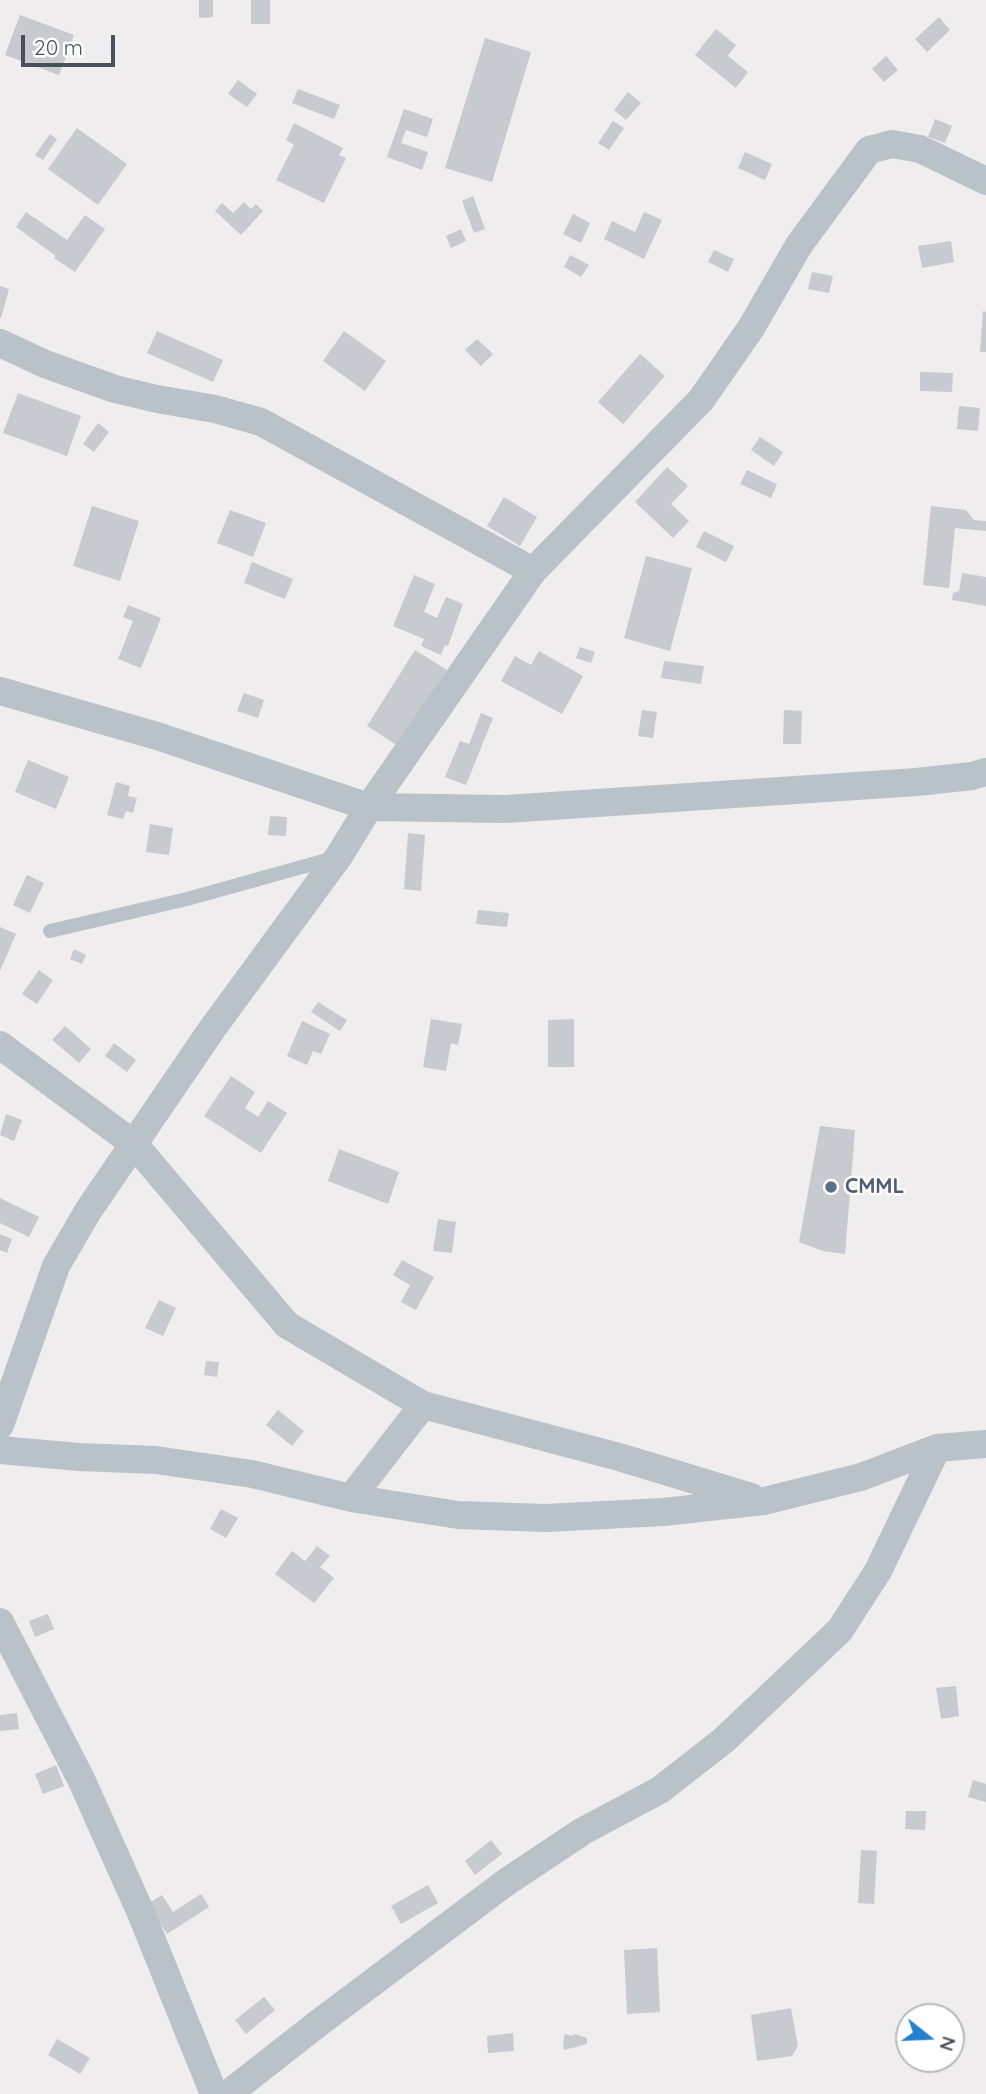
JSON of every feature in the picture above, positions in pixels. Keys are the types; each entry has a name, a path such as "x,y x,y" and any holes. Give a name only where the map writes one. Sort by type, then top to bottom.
{"street":[{"path":"0,1425 55,1266 88,1211 212,1029 339,856 369,807 533,571 701,400 751,328 799,245 869,150 892,144 920,149 986,181"},
{"path":"0,343 45,364 115,389 215,409 261,422 533,571"},
{"path":"0,691 157,736 369,807 506,809 917,782 986,772"},
{"path":"0,1045 134,1144 286,1325 423,1405 620,1457 764,1501"},
{"path":"351,1498 423,1405"},
{"path":"0,1450 156,1460 252,1474 351,1498 458,1515 546,1518 663,1512 764,1501 861,1477 937,1448 986,1444"},
{"path":"228,2094 505,1883 583,1830 660,1790 733,1731 840,1630 878,1571 937,1448"},
{"path":"0,1622 81,1779 141,1913 214,2094"}],"lane":[{"path":"50,930 187,899 339,856"}],"building":[{"path":"199,0 213,0 213,17 199,18"},
{"path":"251,0 270,0 270,24 251,24"},
{"path":"20,15 74,35 59,75 5,55"},
{"path":"939,17 950,30 927,52 915,39"},
{"path":"716,29 736,45 728,56 748,72 736,88 695,55"},
{"path":"485,38 531,52 492,182 445,168"},
{"path":"886,56 898,70 884,82 872,69"},
{"path":"238,80 257,94 247,107 228,94"},
{"path":"298,89 340,105 334,119 292,103"},
{"path":"628,92 641,103 626,120 614,110"},
{"path":"404,109 433,119 427,137 406,130 401,143 428,152 422,170 387,157"},
{"path":"935,119 952,126 945,143 928,137"},
{"path":"613,121 624,128 609,150 598,143"},
{"path":"294,123 343,148 339,155 346,158 324,203 276,180 294,145 286,140"},
{"path":"77,128 127,164 98,205 48,169"},
{"path":"50,134 57,139 43,160 35,155"},
{"path":"745,152 772,164 765,180 738,168"},
{"path":"473,196 485,229 474,233 462,201"},
{"path":"244,202 251,209 256,204 263,211 241,235 215,211 222,203 233,213"},
{"path":"26,212 67,240 85,215 105,229 75,272 16,227"},
{"path":"644,212 662,220 644,259 604,239 612,221 635,232"},
{"path":"573,214 590,223 581,243 563,234"},
{"path":"461,229 466,241 451,248 446,236"},
{"path":"951,241 954,262 922,268 918,246"},
{"path":"714,250 734,259 728,272 708,262"},
{"path":"570,255 589,265 581,277 564,267"},
{"path":"812,272 833,276 829,293 808,289"},
{"path":"0,286 9,289 1,318 0,318"},
{"path":"983,311 986,312 986,352 980,352"},
{"path":"157,331 223,360 213,382 147,353"},
{"path":"344,331 386,361 365,391 323,361"},
{"path":"477,339 493,354 481,366 465,350"},
{"path":"640,354 665,376 623,424 598,402"},
{"path":"920,372 953,373 952,392 920,391"},
{"path":"18,393 81,416 67,456 3,433"},
{"path":"959,406 980,408 978,431 957,429"},
{"path":"98,423 109,432 94,452 83,444"},
{"path":"760,437 783,452 774,466 751,450"},
{"path":"667,467 688,486 671,504 689,521 673,538 635,502"},
{"path":"747,470 777,484 771,498 740,484"},
{"path":"504,497 537,517 520,546 487,526"},
{"path":"92,506 139,521 120,581 73,566"},
{"path":"931,506 966,510 974,520 986,521 986,531 955,528 949,588 923,585"},
{"path":"230,510 266,523 253,557 217,543"},
{"path":"704,531 734,546 726,562 696,547"},
{"path":"646,556 692,568 670,651 624,638"},
{"path":"252,562 293,579 285,599 244,583"},
{"path":"962,573 986,577 986,606 952,600 953,593 959,591"},
{"path":"414,575 435,584 424,612 437,618 446,597 463,604 448,646 445,645 441,655 421,646 424,639 393,626"},
{"path":"128,605 161,618 141,668 118,659 133,621 123,617"},
{"path":"580,647 595,652 591,663 576,658"},
{"path":"415,650 447,670 400,747 367,726"},
{"path":"539,651 583,676 562,714 501,681 515,656 531,665"},
{"path":"664,661 704,666 701,684 661,678"},
{"path":"244,693 264,700 258,718 237,711"},
{"path":"642,710 657,712 653,738 638,736"},
{"path":"784,710 802,711 801,744 783,744"},
{"path":"481,713 493,718 466,785 445,777 460,741 469,744"},
{"path":"28,760 69,777 56,809 15,792"},
{"path":"116,782 130,786 128,796 137,798 133,813 126,811 123,819 107,815"},
{"path":"270,816 287,817 286,836 268,835"},
{"path":"150,824 173,828 169,855 146,852"},
{"path":"408,833 425,835 421,891 404,889"},
{"path":"27,875 44,883 30,913 13,905"},
{"path":"478,910 509,913 507,927 476,924"},
{"path":"0,927 16,934 0,971"},
{"path":"74,949 86,955 82,964 70,959"},
{"path":"39,970 53,980 37,1004 22,994"},
{"path":"318,1002 347,1020 340,1031 311,1012"},
{"path":"431,1019 462,1024 458,1045 451,1043 446,1071 423,1067"},
{"path":"574,1019 574,1067 548,1067 548,1020"},
{"path":"302,1021 330,1034 321,1054 313,1051 307,1065 287,1056"},
{"path":"65,1026 91,1049 79,1063 52,1040"},
{"path":"114,1043 136,1060 127,1072 105,1056"},
{"path":"231,1076 255,1092 245,1108 258,1117 268,1101 287,1113 261,1153 204,1116"},
{"path":"6,1114 22,1120 14,1141 0,1135"},
{"path":"820,1126 855,1130 845,1254 823,1251 799,1242"},
{"path":"339,1149 399,1172 388,1204 328,1181"},
{"path":"0,1198 39,1217 29,1237 0,1223"},
{"path":"438,1219 456,1222 452,1253 433,1251"},
{"path":"0,1234 12,1239 7,1253 0,1250"},
{"path":"402,1260 434,1277 416,1310 401,1302 410,1285 393,1275"},
{"path":"159,1300 176,1308 163,1336 145,1328"},
{"path":"206,1361 219,1362 217,1377 204,1375"},
{"path":"278,1410 304,1431 292,1446 266,1425"},
{"path":"221,1509 238,1518 226,1538 210,1529"},
{"path":"317,1546 330,1556 320,1567 334,1578 314,1603 275,1574 292,1551 305,1561"},
{"path":"48,1614 54,1629 35,1637 29,1621"},
{"path":"956,1686 959,1716 941,1719 936,1688"},
{"path":"17,1713 19,1729 0,1731 0,1715"},
{"path":"56,1765 64,1786 43,1794 35,1774"},
{"path":"973,1780 986,1784 986,1802 968,1797"},
{"path":"906,1811 926,1811 925,1830 905,1829"},
{"path":"491,1840 502,1854 475,1875 465,1861"},
{"path":"861,1850 877,1851 874,1904 858,1903"},
{"path":"428,1885 438,1903 401,1924 391,1906"},
{"path":"201,1894 209,1907 167,1934 148,1904 162,1895 173,1912"},
{"path":"657,1948 660,2012 627,2014 624,1950"},
{"path":"264,1997 275,2010 246,2034 235,2020"},
{"path":"791,2008 798,2046 792,2056 757,2061 751,2015"},
{"path":"513,2033 514,2051 488,2053 487,2036"},
{"path":"565,2034 587,2038 587,2044 564,2050"},
{"path":"57,2039 90,2058 80,2074 48,2055"}],"place":[{"name":"CMML","path":"831,1187"}]}
